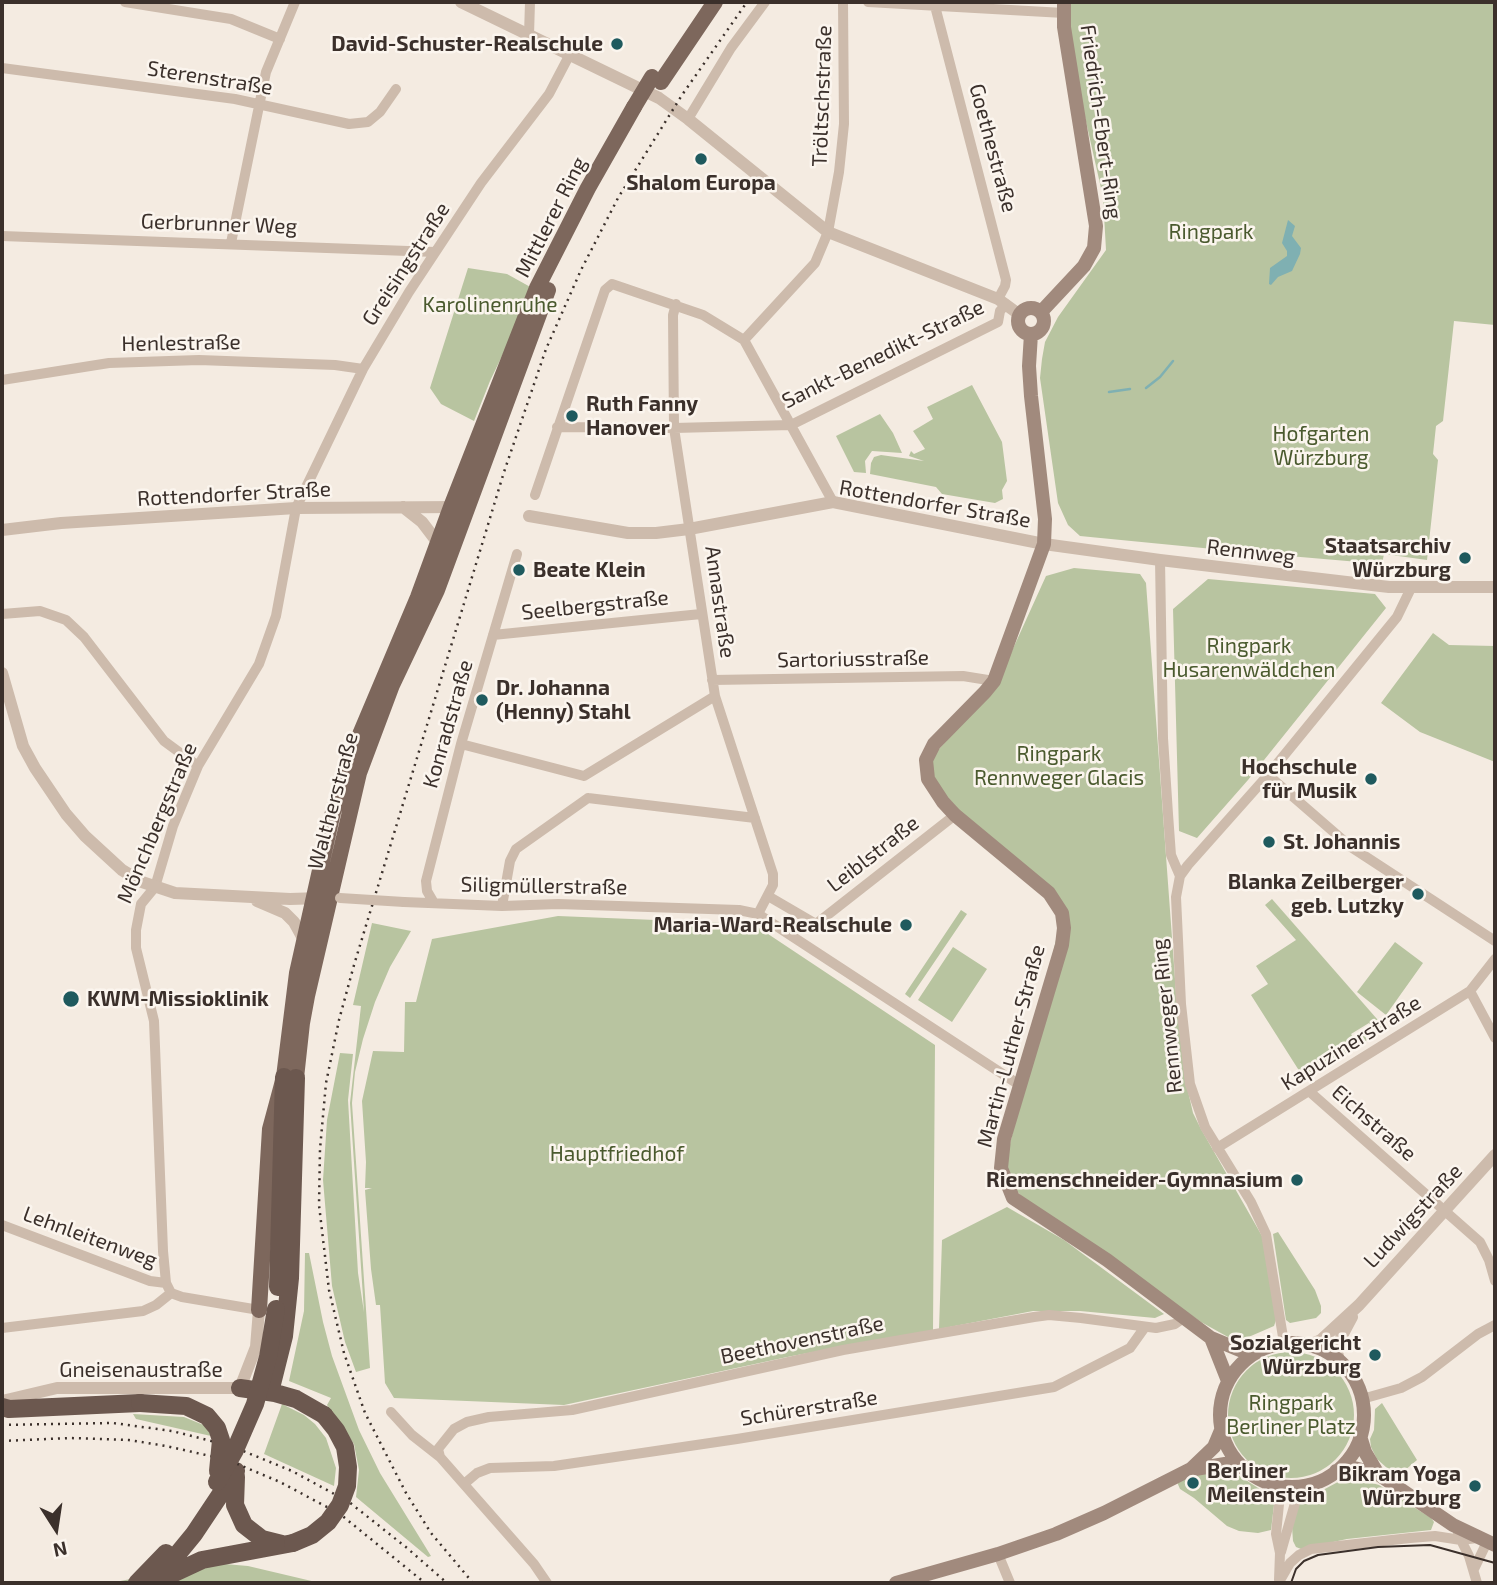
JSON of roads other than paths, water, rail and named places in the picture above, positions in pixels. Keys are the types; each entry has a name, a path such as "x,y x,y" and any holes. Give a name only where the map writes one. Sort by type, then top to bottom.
{"highway":[{"path":"149,1583 217,1482 235,1450 255,1404 268,1357 274,1310 290,1078"},
{"path":"149,1583 194,1534 236,1471 268,1397 281,1350 274,1310"},
{"path":"149,1583 202,1560 293,1543 312,1535 328,1522 340,1505 347,1486 345,1447 324,1415 296,1399 240,1388"},
{"path":"2,1404 9,1409 140,1403 186,1406 207,1416 217,1428 222,1453 217,1482"},
{"path":"236,1471 235,1505 244,1525 256,1536 270,1542 293,1543"}],"main road":[{"path":"657,86 704,2"},
{"path":"639,110 715,2"},
{"name":"Friedrich-Ebert-Ring","path":"1044,544 1045,519 1029,366 1031,334 1042,327 1044,318 1041,312 1084,266 1094,248 1096,226 1073,86 1064,7"},
{"name":"Mittlerer Ring","path":"451,507 537,288 588,188 639,110"},
{"name":"Mittlerer Ring","path":"468,508 546,294 639,110"},
{"path":"1031,334 1020,327 1020,315 1030,308 1041,312"},
{"name":"Waltherstraße","path":"290,1078 289,1021 304,940 327,898 333,812 347,768 418,597 451,507"},
{"name":"Waltherstraße","path":"290,1078 327,898 350,805 368,747 392,685 437,590 468,508"},
{"name":"Martin-Luther-Straße","path":"1044,544 994,681 934,744 926,760 930,784 955,815 1049,893 1062,913 1062,945 1001,1150 1001,1168 1013,1198 1096,1252 1211,1338 1252,1355"},
{"name":"Martin-Luther-Straße","path":"1211,1338 1228,1381"},
{"path":"1284,1343 1311,1345 1339,1361 1356,1380 1364,1418 1360,1436 1350,1456 1334,1472 1317,1482 1304,1486 1274,1486 1244,1467 1228,1446 1222,1428 1221,1408 1228,1381 1240,1364 1268,1347 1284,1343"},
{"path":"896,1583 998,1554 1056,1534 1104,1513 1189,1470 1214,1447 1222,1428"},
{"path":"1360,1436 1371,1465 1378,1474 1453,1525 1486,1542"},
{"path":"1189,1470 1225,1464 1244,1467"},
{"path":"1334,1472 1354,1468 1378,1474"}],"street":[{"path":"125,2 231,19 280,39"},
{"path":"231,243 266,72 295,2"},
{"path":"461,2 570,54 657,86 688,119 828,232 1002,302 1020,315"},
{"path":"529,35 530,2"},
{"path":"688,119 731,48 765,2"},
{"name":"Tröltschstraße","path":"744,340 815,263 828,232 844,124 843,2"},
{"path":"868,2 935,6 1064,7"},
{"name":"Goethestraße","path":"935,6 1006,280 1002,302"},
{"name":"Greisingstraße","path":"296,508 362,369 481,183 549,94 570,54"},
{"name":"Sterenstraße","path":"2,68 235,99 349,124 368,122 380,112 396,89"},
{"name":"Gerbrunner Weg","path":"2,236 436,252"},
{"path":"535,495 608,285 676,304 703,315 744,340 833,502"},
{"name":"Sankt-Benedikt-Straße","path":"557,427 791,425 998,322 1002,302"},
{"name":"Annastraße","path":"676,304 673,316 674,428 712,680 773,874 773,885 758,914"},
{"name":"Henlestraße","path":"2,380 109,363 186,360 362,369"},
{"name":"Rottendorfer Straße","path":"528,516 628,533 689,529 833,502 1044,544"},
{"path":"403,507 429,529 438,543"},
{"name":"Rottendorfer Straße","path":"2,530 61,523 296,508 468,508"},
{"name":"Mönchbergstraße","path":"169,1288 154,1021 136,947 136,930 141,904 155,887 173,827 198,766 258,664 276,616 296,508"},
{"name":"Rennweg","path":"1044,544 1389,587 1495,587"},
{"name":"Konradstraße","path":"434,903 426,881 461,744 517,554"},
{"path":"1160,560 1163,738 1168,814 1171,855 1181,876"},
{"path":"1181,876 1268,775 1397,617 1412,586"},
{"path":"2,614 40,611 66,620 84,637 164,741 198,766"},
{"name":"Seelbergstraße","path":"494,635 701,614"},
{"path":"2,673 4,691 23,746 35,768 66,814 113,863 142,882 175,893 250,898 327,898"},
{"name":"Sartoriusstraße","path":"712,680 963,676 994,681"},
{"path":"461,744 583,776 715,696"},
{"path":"1268,775 1351,846 1495,941"},
{"path":"583,776 588,798"},
{"path":"502,906 510,861 516,849 588,798 755,818"},
{"name":"Leiblstraße","path":"768,896 816,924 955,815"},
{"name":"Rennweger Ring","path":"1181,876 1176,897 1178,959 1190,1084 1198,1111 1217,1148 1251,1202 1266,1234 1284,1343"},
{"path":"250,898 285,913 294,922 304,940"},
{"name":"Siligmüllerstraße","path":"327,898 502,906 571,905 739,910 758,914"},
{"path":"758,914 1021,1086"},
{"name":"Kapuzinerstraße","path":"1217,1148 1470,991 1495,960"},
{"path":"1470,991 1495,1038"},
{"name":"Eichstraße","path":"1310,1092 1480,1242 1495,1280"},
{"name":"Ludwigstraße","path":"1311,1345 1321,1340 1359,1305 1495,1155"},
{"name":"Lehnleitenweg","path":"2,1226 169,1288 183,1297 274,1310"},
{"path":"2,1328 143,1311 156,1305 169,1288"},
{"name":"Ludwigstraße","path":"1339,1361 1336,1347 1359,1305"},
{"path":"240,1388 274,1310"},
{"name":"Beethovenstraße","path":"439,1453 454,1429 467,1422 489,1417 572,1410 888,1341 1049,1315 1145,1327 1164,1327 1185,1317"},
{"path":"1362,1399 1401,1388 1422,1377 1478,1334 1495,1325"},
{"name":"Schürerstraße","path":"464,1484 490,1468 580,1462 845,1423 1054,1387 1130,1348 1145,1327"},
{"name":"Gneisenaustraße","path":"2,1404 57,1388 240,1388"},
{"path":"391,1412 412,1435 439,1453 534,1564 547,1583"},
{"path":"1274,1486 1279,1504 1276,1534 1280,1553 1279,1583"},
{"path":"1280,1553 1297,1496 1304,1486"},
{"path":"1453,1525 1474,1569 1477,1583"},
{"path":"1279,1583 1290,1563 1311,1549 1435,1536 1486,1542 1474,1569"},
{"path":"998,1554 1010,1583"}],"water":[{"path":"1288,220 1295,226 1292,236 1301,248 1300,254 1292,271 1278,277 1271,285 1270,268 1287,256 1282,243"}],"waterway":[{"path":"1146,388 1160,377 1173,361"},
{"path":"1109,392 1130,389"}],"tram line":[{"path":"1291,1583 1296,1569 1304,1561 1318,1555 1378,1547 1430,1545 1495,1563"}],"railway":[{"path":"473,1583 431,1533 406,1493 365,1413 344,1353 329,1290 319,1205 320,1149 326,1083 354,965 504,472 546,349 581,270 618,198 682,95 747,2"},
{"path":"2,1425 113,1423 172,1431 231,1446 292,1471 349,1502 447,1583"},
{"path":"2,1441 70,1438 129,1440 228,1460 280,1482 340,1514 425,1583"}],"place":[{"name":"David-Schuster-Realschule","path":"617,44"},
{"name":"Shalom Europa","path":"701,159"},
{"name":"Ruth Fanny Hanover","path":"572,416"},
{"name":"Staatsarchiv Würzburg","path":"1465,558"},
{"name":"Beate Klein","path":"519,570"},
{"name":"Dr. Johanna (Henny) Stahl","path":"482,700"},
{"name":"Hochschule für Musik","path":"1371,779"},
{"name":"St. Johannis","path":"1269,842"},
{"name":"Blanka Zeilberger geb. Lutzky","path":"1418,894"},
{"name":"Maria-Ward-Realschule","path":"906,925"},
{"name":"KWM-Missioklinik","path":"71,999"},
{"name":"Riemenschneider-Gymnasium","path":"1297,1180"},
{"name":"Sozialgericht Würzburg","path":"1375,1355"},
{"name":"Berliner Meilenstein","path":"1193,1483"},
{"name":"Bikram Yoga Würzburg","path":"1475,1486"}],"park label":[{"name":"Ringpark","path":"1211,232"},
{"name":"Karolinenruhe","path":"490,305"},
{"name":"Hofgarten Würzburg","path":"1321,446"},
{"name":"Ringpark Husarenwäldchen","path":"1249,658"},
{"name":"Ringpark Rennweger Glacis","path":"1059,766"},
{"name":"Hauptfriedhof","path":"617,1154"},
{"name":"Ringpark Berliner Platz","path":"1291,1415"}]}
